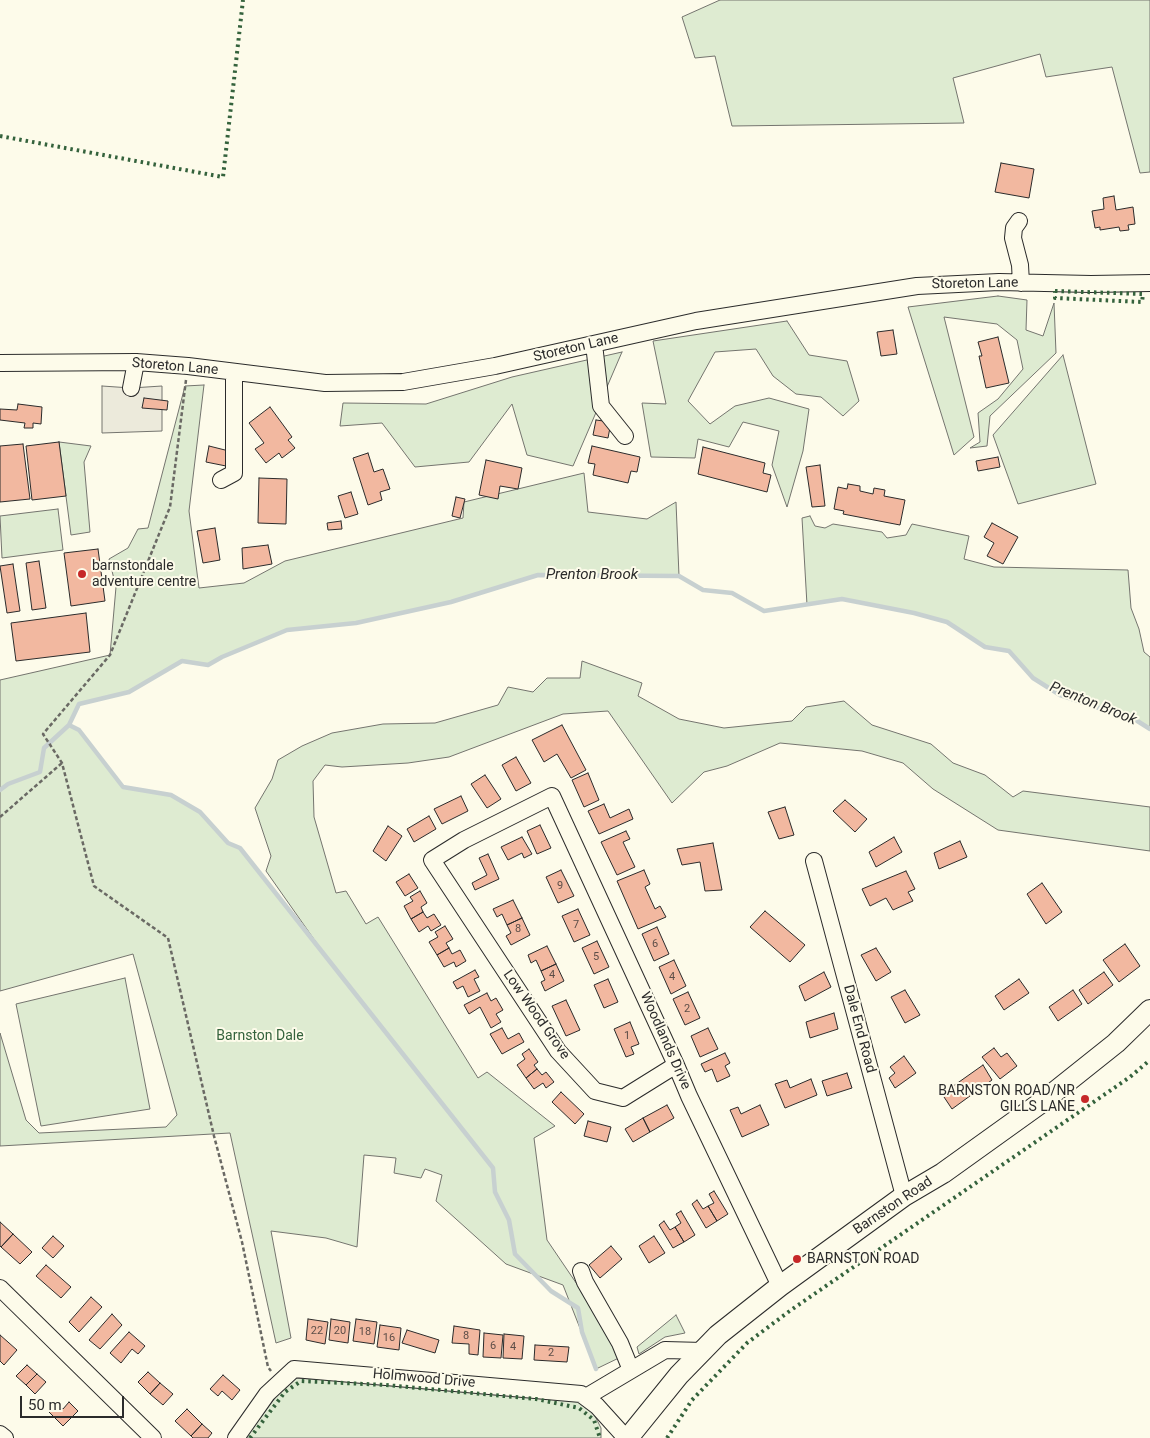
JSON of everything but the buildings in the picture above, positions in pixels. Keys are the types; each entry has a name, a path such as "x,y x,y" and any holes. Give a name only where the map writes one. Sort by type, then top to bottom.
{"main road":[{"name":"Barnston Road","path":"627,1438 680,1375 718,1335 780,1286 904,1196 943,1173 1042,1102 1116,1043 1150,1010"}],"street":[{"path":"1019,221 1013,235 1020,262 1021,283"},
{"name":"Storeton Lane","path":"0,363 136,362 188,366 325,383 403,382 495,366 696,321 916,286 1021,283 1150,283"},
{"path":"594,344 599,369 602,406 625,436"},
{"path":"131,388 136,362"},
{"path":"221,480 234,473 234,372"},
{"name":"Low Wood Grove","path":"552,796 464,840 432,860 558,1051 594,1090 623,1098 676,1066"},
{"name":"Woodlands Drive","path":"552,796 780,1286"},
{"name":"Dale End Road","path":"814,861 904,1196"},
{"path":"581,1272 614,1330 631,1370"},
{"path":"0,1288 153,1438"},
{"path":"627,1438 586,1397 665,1350 703,1351"},
{"name":"Holmwood Drive","path":"236,1438 267,1394 294,1369 581,1394 586,1397"},
{"path":"0,1434 5,1438"}],"path":[{"path":"188,366 170,507 110,655 43,734 62,763 94,886 168,938 214,1136 242,1242 268,1368 280,1382"},
{"path":"0,817 62,763"}],"green space":[{"path":"720,0 1150,0 1150,172 1140,173 1112,67 1046,77 1040,54 953,78 964,123 732,126 715,56 695,58 682,17"},
{"path":"998,296 1027,300 1026,330 1043,336 1054,303 1056,353 990,416 987,446 970,448 980,442 978,413 998,399 1023,369 1017,340 997,324 944,317 974,437 954,455 908,307"},
{"path":"787,321 809,355 847,361 859,401 843,416 821,397 796,394 773,376 756,349 715,352 688,401 710,424 735,406 769,398 809,409 803,451 787,507 772,465 779,431 743,422 729,447 698,439 695,458 651,457 642,403 666,404 653,341"},
{"path":"622,352 573,466 527,455 512,404 469,462 415,467 382,423 340,426 343,403 426,404 512,377"},
{"path":"1063,355 1096,484 1018,504 993,435"},
{"name":"Barnston Dale","path":"204,385 189,511 199,588 244,583 285,561 463,518 464,502 584,473 588,512 647,519 676,502 679,576 538,575 451,602 356,623 287,630 222,657 208,665 182,661 129,692 79,704 69,725 79,730 123,787 171,795 200,812 228,843 240,848 330,962 266,871 271,856 255,808 272,779 278,760 302,746 332,733 383,724 435,723 498,705 508,687 533,692 547,678 580,678 582,661 642,683 638,696 679,719 724,728 792,721 806,707 844,701 872,725 931,744 953,763 985,775 1013,797 1023,791 1150,807 1150,851 998,830 933,789 903,763 862,751 780,743 727,766 704,772 672,803 608,711 563,714 449,757 408,763 342,767 325,765 313,781 314,817 336,893 346,891 366,924 378,917 478,1078 487,1072 555,1126 534,1138 547,1240 625,1355 596,1369 563,1285 506,1264 436,1201 442,1175 425,1169 421,1178 394,1173 396,1158 364,1155 357,1247 326,1238 271,1231 291,1338 276,1343 230,1133 0,1146 0,1033 26,1120 39,1133 166,1127 177,1115 133,954 0,991 0,680 110,655 116,587 109,559 128,548 138,529 148,528 185,386"},
{"path":"59,442 91,446 84,462 90,532 71,535"},
{"path":"58,509 63,550 2,558 0,516"},
{"path":"810,516 815,526 825,528 833,524 882,532 887,538 906,535 912,524 969,536 964,559 994,567 1128,570 1131,608 1139,629 1144,652 1150,657 1150,729 1131,717 1060,694 1033,678 1009,651 985,647 947,622 914,613 842,599 807,605 802,518"},
{"path":"125,978 150,1109 41,1126 16,1004"},
{"path":"676,1315 685,1333 665,1337 639,1354 637,1347"},
{"path":"295,1378 573,1394 593,1412 601,1428 601,1438 245,1438 284,1386"}],"shaded area":[{"path":"102,386 131,388 162,386 162,431 102,433"}],"waterway":[{"name":"Prenton Brook","path":"0,790 8,784 40,772 44,748 69,725 79,704 129,692 182,661 208,665 222,657 287,630 356,623 451,602 538,575 679,576 703,590 732,593 764,611 842,599 914,613 947,622 985,647 1009,651 1033,678 1060,695 1131,717 1150,729"},
{"path":"69,725 79,730 123,787 171,795 200,812 228,843 240,848 493,1168 495,1192 509,1220 515,1254 551,1291 578,1308 582,1332 596,1369"}],"hedge":[{"path":"0,136 223,177 243,0"},
{"path":"1055,291 1143,294 1142,302 1055,298 1055,291"},
{"path":"667,1438 692,1400 747,1343 791,1310 1130,1077 1150,1060"},
{"path":"250,1438 285,1392 301,1381 386,1385 536,1399 579,1408 594,1420 600,1438"}],"place":[{"name":"barnstondale adventure centre","path":"82,574"},
{"name":"BARNSTON ROAD/NR GILLS LANE","path":"1085,1099"},
{"name":"BARNSTON ROAD","path":"797,1259"}]}
